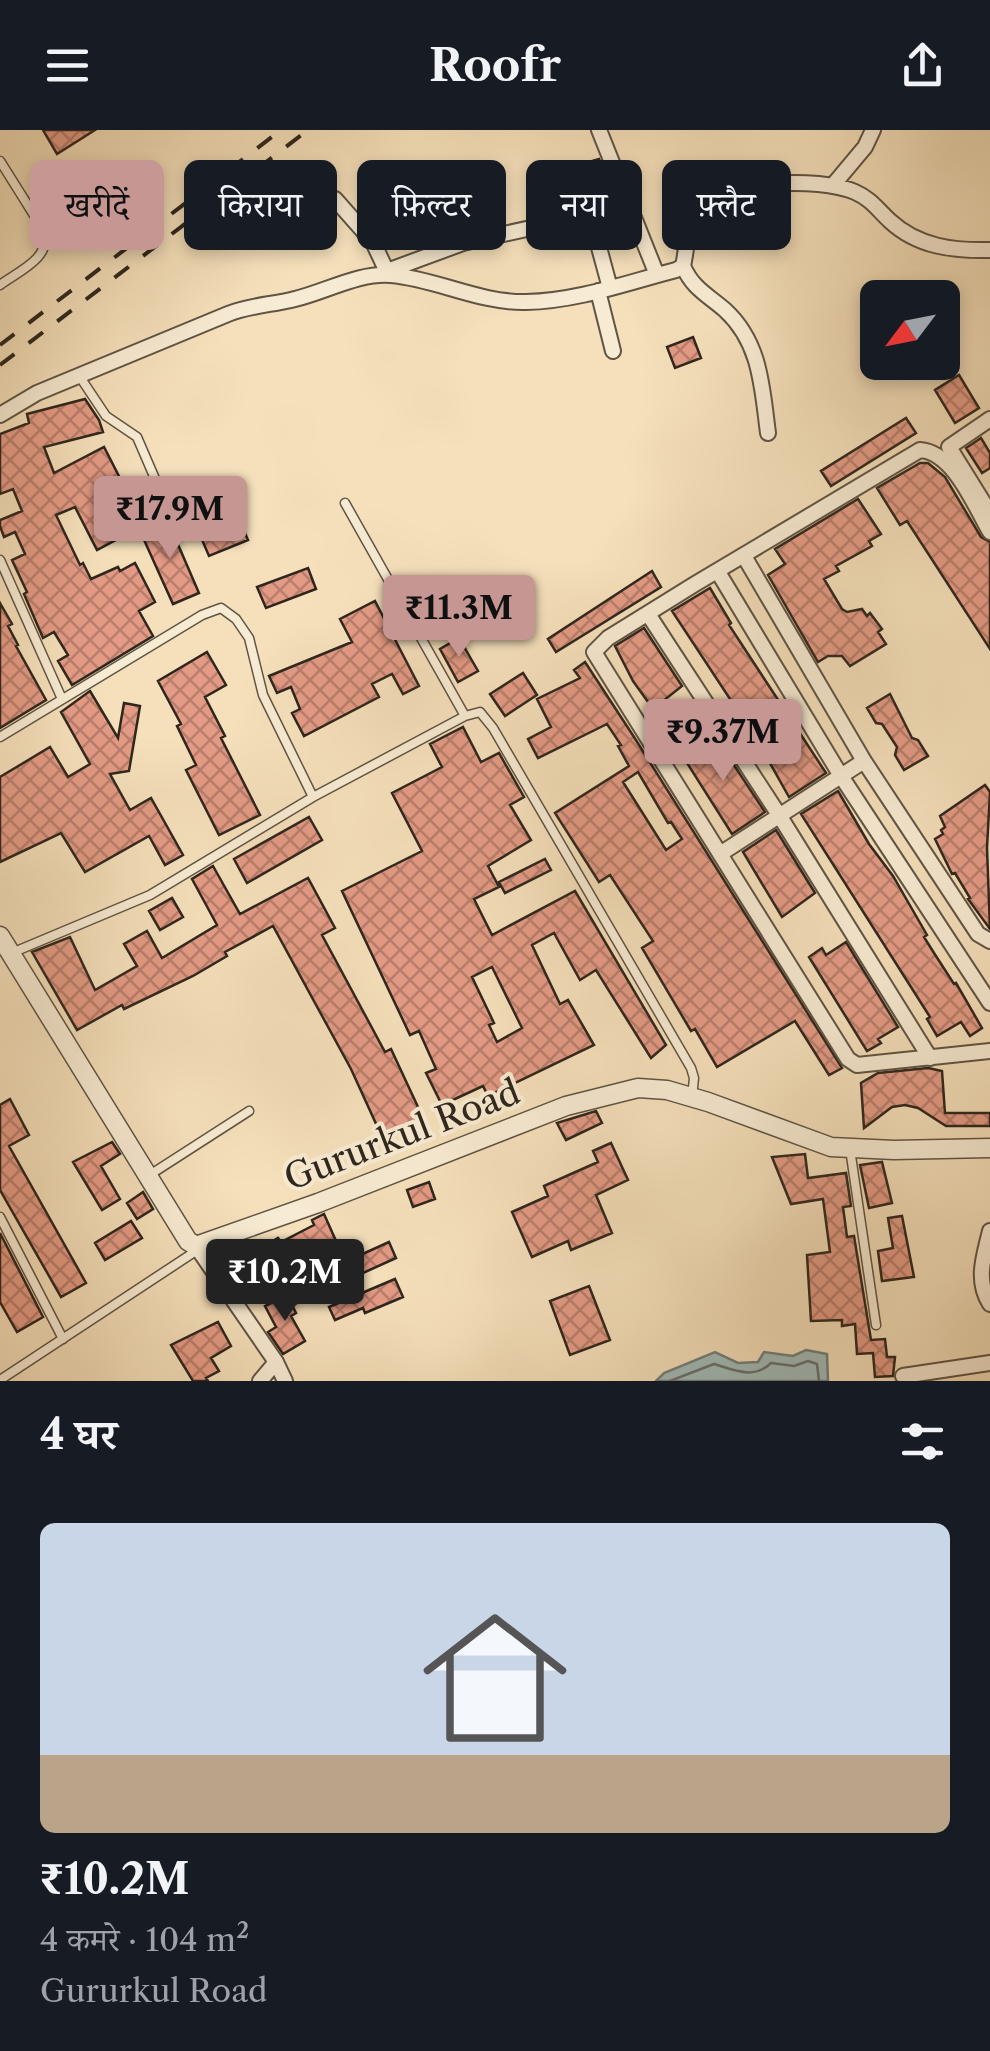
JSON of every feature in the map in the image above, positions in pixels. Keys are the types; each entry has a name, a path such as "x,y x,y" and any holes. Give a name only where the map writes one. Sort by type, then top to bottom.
{"street":[{"path":"599,130 657,275"},
{"path":"834,184 873,130"},
{"path":"768,433 755,351 727,312 692,286 683,266 690,226 704,205 764,186 834,184 866,197 902,232 920,240 945,248 990,250"},
{"path":"337,202 373,242 388,273"},
{"path":"0,416 37,394 242,308 293,300 388,273 463,243 526,229"},
{"path":"597,250 613,351"},
{"path":"388,273 499,301 555,300 683,266"},
{"path":"990,419 949,447 990,513"},
{"path":"990,532 951,469 938,456 920,450 597,646 595,656 848,1059 857,1065 990,1051"},
{"path":"744,556 864,761 978,934 990,941"},
{"path":"718,572 841,776 990,1004"},
{"path":"648,614 780,815 930,1058"},
{"path":"720,854 864,761"},
{"path":"0,936 188,1240 286,1381"},
{"name":"Gururkul Road","path":"197,1248 581,1102 638,1088 692,1097 831,1146 990,1148"},
{"path":"990,1231 980,1274 990,1304"},
{"path":"260,1381 276,1362"},
{"path":"904,1376 990,1363"}],"lane":[{"path":"0,284 40,256 46,244 44,231 1,166"},
{"path":"80,376 106,416 137,437 162,495"},
{"path":"345,504 465,716"},
{"path":"0,560 62,699"},
{"path":"0,737 221,608 236,619 249,638 263,695 312,796"},
{"path":"11,954 150,895 312,796 465,716 480,712 493,728 691,1068 692,1097"},
{"path":"148,1176 249,1111"},
{"path":"850,1148 876,1325"},
{"path":"0,1216 63,1339"},
{"path":"0,1380 197,1248"}],"water":[{"path":"806,1350 827,1354 828,1381 656,1381 664,1373 715,1352 738,1363 758,1362 764,1352 793,1356"}],"building":[{"path":"43,130 95,130 57,154"},
{"path":"693,337 701,358 675,368 667,347"},
{"path":"960,377 979,408 955,423 935,390"},
{"path":"85,399 103,432 44,447 54,473 104,447 144,525 97,550 75,507 56,515 91,579 135,563 155,602 139,611 153,636 72,685 58,661 68,655 54,632 43,638 24,594 27,592 12,560 25,554 15,532 4,537 0,526 0,520 22,511 13,489 0,494 0,434 29,423 27,414"},
{"path":"906,418 916,433 831,486 821,471"},
{"path":"981,438 990,453 990,468 982,473 966,448"},
{"path":"920,463 928,463 945,477 981,537 990,542 990,649 907,521 900,525 877,488"},
{"path":"858,499 881,534 869,541 872,546 836,566 839,571 824,579 842,609 862,609 867,616 870,613 882,629 878,632 886,644 850,666 842,656 828,656 818,662 768,575 785,564 775,549"},
{"path":"221,506 229,525 240,521 248,540 209,556 188,520"},
{"path":"167,519 199,593 173,604 140,531"},
{"path":"308,568 316,589 266,608 257,587"},
{"path":"652,571 661,587 556,652 548,639"},
{"path":"710,588 729,625 826,773 789,797 757,740 672,611"},
{"path":"375,601 419,686 403,694 392,674 372,684 379,697 304,736 292,713 300,709 291,687 277,693 269,676 352,642 340,619"},
{"path":"0,603 12,624 8,626 16,646 46,700 0,728"},
{"path":"644,628 682,686 653,709 615,646"},
{"path":"459,638 478,671 458,682 440,649"},
{"path":"207,652 226,685 205,697 260,815 219,835 186,770 196,765 177,726 181,724 158,681"},
{"path":"585,662 842,1068 829,1075 795,1021 717,1067 695,1029 691,1031 642,948 653,941 610,875 599,882 555,813 629,766 618,746 621,745 607,724 538,758 528,739 551,727 537,699 580,678 574,670","holes":["638,772 682,839 666,850 623,782"]},
{"path":"523,673 537,695 505,716 490,694"},
{"path":"90,691 118,738 124,703 140,706 129,771 110,774 130,810 151,798 183,855 165,865 149,836 85,872 61,833 0,862 0,777 50,747 68,777 90,764 61,712"},
{"path":"890,694 912,738 918,740 928,756 904,770 895,755 897,747 867,708"},
{"path":"463,727 481,762 499,753 524,797 510,805 531,840 488,866 499,887 474,899 492,935 575,891 666,1045 651,1058 596,970 580,980 554,933 532,945 560,1004 568,1000 594,1045 488,1096 483,1086 442,1105 426,1073 436,1069 419,1031 410,1035 342,891 422,851 392,793 442,767 430,744","holes":["492,967 522,1028 497,1042 489,1025 494,1023 472,977"]},
{"path":"714,735 765,812 732,834 682,755"},
{"path":"985,785 990,792 990,929 955,873 952,874 935,839 945,827 940,816"},
{"path":"838,791 982,1028 970,1036 961,1022 937,1036 927,1019 930,1017 801,814"},
{"path":"309,817 322,840 247,883 234,859"},
{"path":"776,830 815,893 782,917 743,852"},
{"path":"545,859 551,870 505,893 499,882"},
{"path":"213,866 240,914 308,878 335,928 322,935 385,1052 391,1049 424,1120 383,1139 351,1069 273,926 225,952 227,956 193,976 124,1009 122,1005 77,1030 32,952 70,937 95,990 137,966 124,944 147,931 162,958 217,925 192,879"},
{"path":"172,898 183,917 160,930 149,911"},
{"path":"846,942 898,1027 867,1051 809,957 822,948 826,955"},
{"path":"928,1068 942,1071 945,1113 990,1113 990,1126 946,1126 918,1108 905,1105 892,1107 864,1128 861,1083 878,1073"},
{"path":"10,1099 29,1135 9,1146 86,1283 61,1297 0,1190 0,1105"},
{"path":"596,1111 602,1123 566,1140 557,1123"},
{"path":"112,1142 120,1154 101,1166 120,1199 102,1210 73,1162"},
{"path":"611,1143 628,1180 596,1195 612,1233 571,1250 568,1241 532,1257 512,1212 548,1196 544,1186 598,1162 593,1151"},
{"path":"805,1154 808,1178 846,1173 851,1206 843,1207 847,1237 854,1236 871,1340 885,1339 887,1357 895,1357 893,1376 875,1377 873,1353 857,1354 855,1324 842,1326 842,1320 811,1321 807,1255 830,1252 823,1199 791,1204 772,1157"},
{"path":"882,1162 892,1203 869,1208 860,1165"},
{"path":"429,1182 435,1199 413,1207 407,1190"},
{"path":"143,1192 153,1209 137,1219 127,1203"},
{"path":"324,1214 336,1241 321,1248 325,1257 300,1269 295,1261 283,1268 268,1244 278,1238 281,1242 314,1225 312,1220"},
{"path":"902,1216 914,1277 882,1281 878,1251 893,1248 888,1218"},
{"path":"131,1221 142,1238 105,1260 95,1243"},
{"path":"0,1233 43,1317 17,1332 0,1302"},
{"path":"389,1242 396,1258 352,1278 345,1262"},
{"path":"395,1279 403,1297 335,1320 329,1307"},
{"path":"589,1286 610,1340 570,1355 550,1301"},
{"path":"292,1293 297,1303 292,1305 296,1313 291,1316 305,1341 283,1354 268,1332 276,1327 265,1306"},
{"path":"218,1322 231,1346 211,1358 219,1371 206,1378 208,1381 193,1381 171,1345"}],"railway":[{"path":"0,345 281,130"},
{"path":"0,365 308,130"}]}
